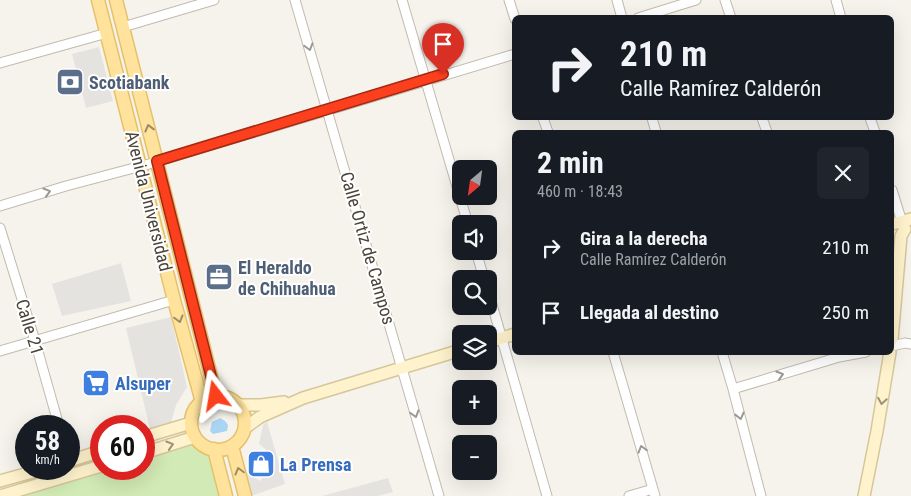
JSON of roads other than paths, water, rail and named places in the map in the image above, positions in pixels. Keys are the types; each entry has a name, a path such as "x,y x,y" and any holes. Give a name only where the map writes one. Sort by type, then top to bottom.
{"main road":[{"name":"Avenida Universidad","path":"98,0 174,300 202,402"},
{"name":"Avenida Universidad","path":"116,0 216,396"},
{"path":"894,316 901,236 904,225"},
{"path":"497,340 512,335"},
{"path":"245,428 243,413 238,405 224,397 216,396 202,402 192,415 195,437 200,443 219,450 232,446 238,441 245,428 263,416 303,398 452,353"},
{"path":"864,496 890,355"},
{"path":"238,405 261,405 303,398"},
{"path":"155,433 192,423"},
{"path":"155,449 195,437"},
{"path":"232,446 246,496"},
{"path":"214,449 226,496"},
{"path":"0,481 15,477"},
{"path":"0,496 37,480"}],"street":[{"path":"123,27 214,0"},
{"name":"Calle Ortiz de Campos","path":"295,0 439,496"},
{"path":"402,0 465,215"},
{"path":"509,0 514,15"},
{"path":"617,0 621,15"},
{"path":"648,15 696,0"},
{"path":"725,0 730,15"},
{"path":"836,0 840,15"},
{"path":"0,63 107,33"},
{"path":"0,206 512,55"},
{"path":"894,196 904,225"},
{"name":"Calle 21","path":"0,228 35,341 55,415"},
{"path":"0,351 174,300"},
{"path":"495,315 547,496"},
{"path":"894,346 905,343 911,344"},
{"path":"614,355 654,493 629,496"},
{"path":"723,355 761,496"},
{"path":"733,389 850,355"}],"water":[{"path":"220,418 228,425 227,431 213,434 210,431 212,422"}],"place":[{"name":"Scotiabank","path":"70,82"},
{"name":"El Heraldo de Chihuahua","path":"219,277"},
{"name":"Alsuper","path":"96,383"},
{"name":"La Prensa","path":"261,464"}]}
